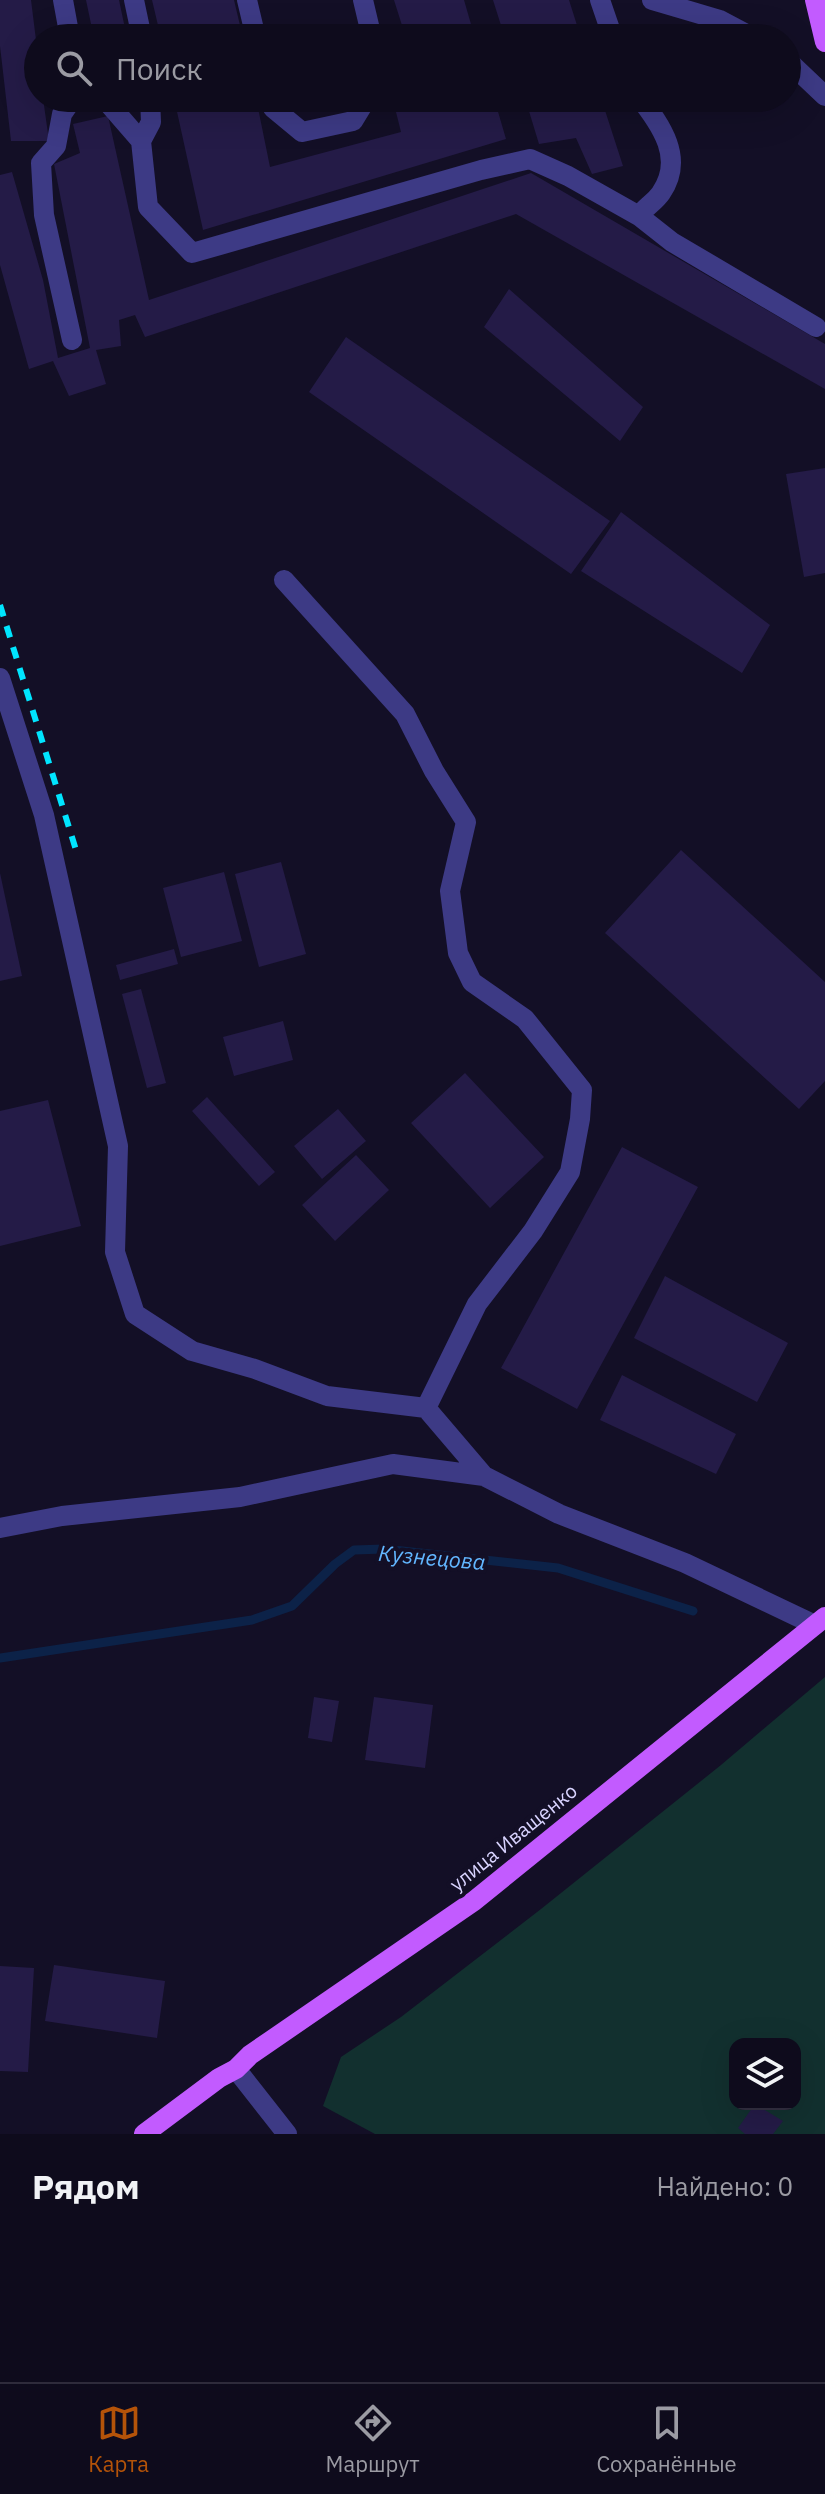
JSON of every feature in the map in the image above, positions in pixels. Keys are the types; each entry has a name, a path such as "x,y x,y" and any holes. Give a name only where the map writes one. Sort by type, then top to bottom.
{"main road":[{"path":"815,0 825,42"},
{"name":"улица Иващенко","path":"144,2134 250,2055 474,1901 820,1621"}],"street":[{"path":"63,0 67,24"},
{"path":"134,0 139,24"},
{"path":"247,0 253,24"},
{"path":"363,0 369,24"},
{"path":"600,0 608,24"},
{"path":"652,0 728,24"},
{"path":"801,73 825,96"},
{"path":"63,112 56,146 41,163 44,215 72,340"},
{"path":"116,112 141,141"},
{"path":"151,112 151,122 141,141 148,207 192,253 481,170 530,159 568,176 639,216 672,242 816,327"},
{"path":"278,112 302,132 353,121 358,112"},
{"path":"639,216 661,193 672,163 665,131 651,112"},
{"path":"284,580 405,714 434,771 466,822 450,891 458,953 472,982 525,1019 582,1090 570,1172 533,1231 477,1304 426,1408"},
{"path":"0,678 44,815 118,1146 115,1252 135,1314 192,1351 255,1369 327,1396 426,1408 484,1476"},
{"path":"0,1528 62,1516 240,1497 393,1464 484,1476 559,1514 685,1563 820,1621"},
{"path":"228,2074 287,2134"}],"green space":[{"path":"825,1677 825,2134 375,2134 323,2106 341,2057 401,2017 541,1909"}],"building":[{"path":"0,0 31,0 34,24 24,24 24,112 45,112 49,141 11,141 0,46"},
{"path":"86,0 119,0 124,24 91,24"},
{"path":"152,0 234,0 240,24 158,24"},
{"path":"394,0 464,0 471,24 402,24"},
{"path":"493,0 569,0 577,24 501,24"},
{"path":"177,112 259,112 270,167 401,132 396,112 498,112 506,139 203,230"},
{"path":"529,112 606,112 623,166 592,174 576,138 539,144"},
{"path":"108,116 149,300 531,173 825,344 825,389 516,214 145,337 135,315 119,320 121,346 96,350 106,384 69,396 53,361 29,369 0,265 0,175 12,172 43,280 58,358 90,348 54,164 80,153 73,124"},
{"path":"509,289 643,407 620,441 484,327"},
{"path":"346,337 610,521 571,574 309,392"},
{"path":"825,468 825,573 804,577 786,474"},
{"path":"621,512 770,625 742,673 581,571"},
{"path":"681,850 825,982 825,1081 799,1109 605,933"},
{"path":"281,862 306,954 259,967 235,874"},
{"path":"224,872 242,941 181,957 163,888"},
{"path":"0,873 22,976 0,981"},
{"path":"174,949 178,964 120,980 116,965"},
{"path":"141,989 166,1083 147,1088 122,994"},
{"path":"283,1021 293,1060 234,1076 223,1037"},
{"path":"465,1073 544,1157 490,1208 411,1123"},
{"path":"207,1097 275,1172 259,1186 192,1111"},
{"path":"48,1100 81,1226 0,1246 0,1111"},
{"path":"338,1109 366,1141 322,1179 294,1146"},
{"path":"622,1147 698,1187 577,1409 501,1368"},
{"path":"356,1155 389,1190 335,1241 302,1205"},
{"path":"665,1276 788,1343 757,1402 634,1338"},
{"path":"622,1375 736,1434 716,1474 600,1420"},
{"path":"314,1697 339,1701 332,1742 308,1738"},
{"path":"374,1697 433,1705 425,1768 365,1760"},
{"path":"54,1965 165,1981 157,2038 45,2021"},
{"path":"0,1966 34,1968 28,2072 0,2071"},
{"path":"751,2110 765,2110 783,2121 773,2134 745,2134 738,2128"}],"waterway":[{"name":"Кузнецова","path":"0,1658 252,1620 292,1606 354,1550 384,1549 558,1568 693,1611"}],"railway":[{"path":"0,605 76,850"}]}
